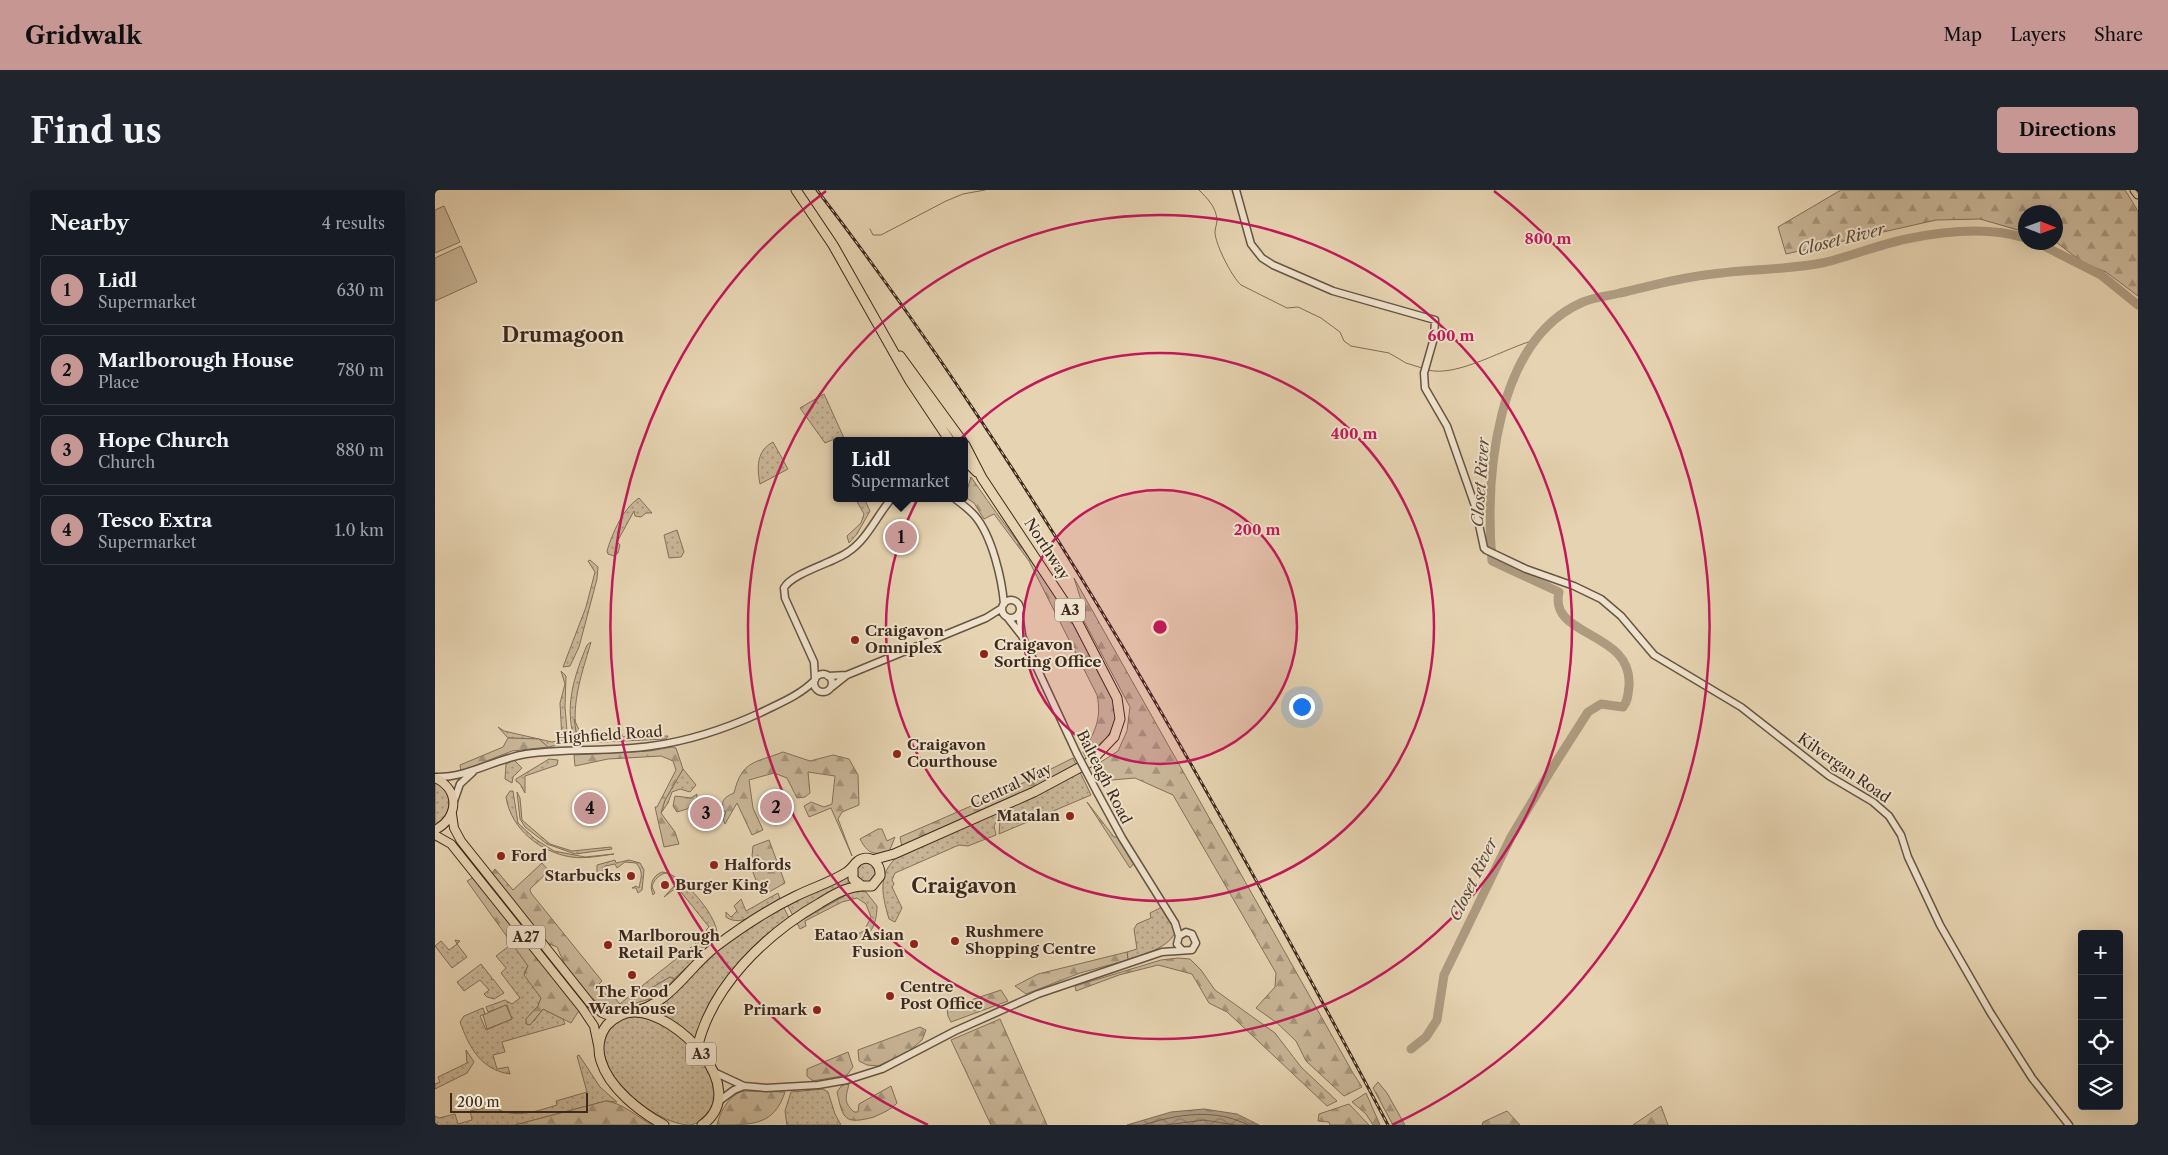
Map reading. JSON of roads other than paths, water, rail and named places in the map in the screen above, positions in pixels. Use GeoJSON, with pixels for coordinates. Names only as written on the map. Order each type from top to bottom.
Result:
{"type":"FeatureCollection","features":[{"type":"Feature","properties":{"kind":"highway","name":"Northway"},"geometry":{"type":"LineString","coordinates":[[796,190],[833,245],[910,381],[945,437]]}},
{"type":"Feature","properties":{"kind":"highway"},"geometry":{"type":"LineString","coordinates":[[2135,190],[2138,194]]}},
{"type":"Feature","properties":{"kind":"highway","name":"Northway"},"geometry":{"type":"LineString","coordinates":[[894,350],[908,364],[957,437]]}},
{"type":"Feature","properties":{"kind":"highway","name":"Northway"},"geometry":{"type":"LineString","coordinates":[[968,454],[1077,621],[1117,698],[1120,719]]}},
{"type":"Feature","properties":{"kind":"highway","name":"Northway"},"geometry":{"type":"LineString","coordinates":[[968,463],[982,478]]}},
{"type":"Feature","properties":{"kind":"highway","name":"Central Way"},"geometry":{"type":"LineString","coordinates":[[872,860],[894,854],[1034,792],[1090,762],[1114,738],[1120,719]]}},
{"type":"Feature","properties":{"kind":"highway","name":"Central Way"},"geometry":{"type":"LineString","coordinates":[[880,873],[894,854]]}},
{"type":"Feature","properties":{"kind":"highway","name":"A3"},"geometry":{"type":"LineString","coordinates":[[614,1018],[651,1007],[661,1001],[705,955],[752,921],[853,868],[861,859],[872,860]]}},
{"type":"Feature","properties":{"kind":"highway"},"geometry":{"type":"LineString","coordinates":[[872,860],[877,864],[880,873]]}},
{"type":"Feature","properties":{"kind":"highway"},"geometry":{"type":"LineString","coordinates":[[853,868],[853,879],[862,886]]}},
{"type":"Feature","properties":{"kind":"highway","name":"A3"},"geometry":{"type":"LineString","coordinates":[[697,1050],[706,1022],[735,975],[756,951],[803,913],[846,889],[876,883],[880,873]]}},
{"type":"Feature","properties":{"kind":"highway","name":"A3"},"geometry":{"type":"LineString","coordinates":[[632,1012],[648,1014],[661,1020],[678,1032],[697,1050],[714,1072],[720,1088],[718,1105],[712,1125]]}},
{"type":"Feature","properties":{"kind":"highway"},"geometry":{"type":"LineString","coordinates":[[614,1018],[602,1035],[599,1052],[602,1065],[619,1090],[638,1108],[664,1125]]}},
{"type":"Feature","properties":{"kind":"highway"},"geometry":{"type":"LineString","coordinates":[[702,1125],[718,1105]]}},
{"type":"Feature","properties":{"kind":"main road"},"geometry":{"type":"LineString","coordinates":[[435,778],[448,786],[454,802]]}},
{"type":"Feature","properties":{"kind":"main road","name":"A27"},"geometry":{"type":"LineString","coordinates":[[454,802],[452,814],[455,832],[466,848],[590,1003],[602,1013],[614,1018]]}},
{"type":"Feature","properties":{"kind":"main road"},"geometry":{"type":"LineString","coordinates":[[435,830],[442,826],[452,814]]}},
{"type":"Feature","properties":{"kind":"main road","name":"A27"},"geometry":{"type":"LineString","coordinates":[[435,834],[445,839],[454,847],[582,1008],[593,1026],[599,1052]]}},
{"type":"Feature","properties":{"kind":"street","name":"Kilvergan Road"},"geometry":{"type":"LineString","coordinates":[[1236,190],[1251,244],[1263,258],[1273,265],[1333,291],[1435,320],[1434,338],[1425,369],[1425,388],[1447,426],[1475,506],[1484,548],[1487,551],[1526,569],[1574,586],[1601,599],[1621,616],[1654,655],[1741,707],[1829,776],[1873,802],[1889,816],[1901,835],[1908,857],[1940,925],[1990,1012],[2027,1071],[2069,1125]]}},
{"type":"Feature","properties":{"kind":"street"},"geometry":{"type":"LineString","coordinates":[[831,687],[832,680],[814,662],[785,598],[784,588],[795,578],[853,549],[889,502]]}},
{"type":"Feature","properties":{"kind":"street"},"geometry":{"type":"LineString","coordinates":[[960,502],[968,508],[981,524],[1001,582],[1004,611],[1012,618],[1019,614],[1019,606],[1001,582]]}},
{"type":"Feature","properties":{"kind":"street"},"geometry":{"type":"LineString","coordinates":[[1004,611],[1009,601],[1015,601]]}},
{"type":"Feature","properties":{"kind":"street","name":"Highfield Road"},"geometry":{"type":"LineString","coordinates":[[435,778],[447,778],[473,772],[523,755],[651,746],[701,736],[753,716],[801,694],[826,692],[847,674],[1004,611]]}},
{"type":"Feature","properties":{"kind":"street","name":"Balteagh Road"},"geometry":{"type":"LineString","coordinates":[[1004,611],[1022,636],[1077,754],[1097,792],[1141,869],[1175,923],[1186,932]]}},
{"type":"Feature","properties":{"kind":"street","name":"Balteagh Road"},"geometry":{"type":"LineString","coordinates":[[1019,614],[1022,636]]}},
{"type":"Feature","properties":{"kind":"street"},"geometry":{"type":"LineString","coordinates":[[814,662],[815,687],[819,692]]}},
{"type":"Feature","properties":{"kind":"street","name":"Highfield Road"},"geometry":{"type":"LineString","coordinates":[[801,694],[819,675],[847,674]]}},
{"type":"Feature","properties":{"kind":"street"},"geometry":{"type":"LineString","coordinates":[[454,802],[460,784],[473,772]]}},
{"type":"Feature","properties":{"kind":"street","name":"Balteagh Road"},"geometry":{"type":"LineString","coordinates":[[1175,923],[1178,938]]}},
{"type":"Feature","properties":{"kind":"street"},"geometry":{"type":"LineString","coordinates":[[714,1072],[744,1086],[781,1088],[818,1085],[882,1069],[955,1031],[1031,997],[1163,952],[1181,949],[1192,950],[1196,943],[1194,936],[1186,932],[1163,952]]}},
{"type":"Feature","properties":{"kind":"street"},"geometry":{"type":"LineString","coordinates":[[1178,938],[1181,949]]}},
{"type":"Feature","properties":{"kind":"street"},"geometry":{"type":"LineString","coordinates":[[718,1105],[734,1090],[744,1086]]}},
{"type":"Feature","properties":{"kind":"water"},"geometry":{"type":"Polygon","coordinates":[[[1204,1109],[1237,1114],[1259,1125],[1127,1125],[1171,1112],[1204,1109]]]}},
{"type":"Feature","properties":{"kind":"waterway"},"geometry":{"type":"LineString","coordinates":[[870,229],[873,235],[881,235],[946,201],[963,194],[985,190]]}},
{"type":"Feature","properties":{"kind":"waterway"},"geometry":{"type":"LineString","coordinates":[[1199,190],[1215,211],[1217,220],[1215,232],[1218,244],[1229,268],[1241,285],[1287,308],[1298,307],[1321,318],[1340,332],[1344,341],[1351,346],[1389,353],[1406,363],[1422,368]]}},
{"type":"Feature","properties":{"kind":"waterway","name":"Closet River"},"geometry":{"type":"LineString","coordinates":[[1411,1049],[1426,1037],[1437,1020],[1444,975],[1511,837],[1551,770],[1588,712],[1601,704],[1623,707],[1628,695],[1627,668],[1618,654],[1566,618],[1559,607],[1559,592],[1492,561],[1490,527],[1491,490],[1495,452],[1502,414],[1514,378],[1531,347],[1554,321],[1583,302],[1666,282],[1701,275],[1822,263],[1895,242],[1935,234],[1981,231],[2018,236]]}},
{"type":"Feature","properties":{"kind":"waterway","name":"Closet River"},"geometry":{"type":"LineString","coordinates":[[2052,250],[2101,275],[2138,305]]}},
{"type":"Feature","properties":{"kind":"waterway"},"geometry":{"type":"LineString","coordinates":[[1428,370],[1453,370],[1482,361],[1535,340]]}},
{"type":"Feature","properties":{"kind":"railway"},"geometry":{"type":"LineString","coordinates":[[817,190],[899,300],[976,413],[1051,529],[1191,764],[1324,1004],[1388,1125]]}},
{"type":"Feature","properties":{"kind":"place","name":"Lidl"},"geometry":{"type":"Point","coordinates":[901,537]}},
{"type":"Feature","properties":{"kind":"place","name":"Craigavon Omniplex"},"geometry":{"type":"Point","coordinates":[855,640]}},
{"type":"Feature","properties":{"kind":"place","name":"Craigavon Sorting Office"},"geometry":{"type":"Point","coordinates":[984,654]}},
{"type":"Feature","properties":{"kind":"place","name":"Craigavon Courthouse"},"geometry":{"type":"Point","coordinates":[897,754]}},
{"type":"Feature","properties":{"kind":"place","name":"Marlborough House"},"geometry":{"type":"Point","coordinates":[776,807]}},
{"type":"Feature","properties":{"kind":"place","name":"Tesco Extra"},"geometry":{"type":"Point","coordinates":[590,808]}},
{"type":"Feature","properties":{"kind":"place","name":"Hope Church"},"geometry":{"type":"Point","coordinates":[706,813]}},
{"type":"Feature","properties":{"kind":"place","name":"Matalan"},"geometry":{"type":"Point","coordinates":[1070,816]}},
{"type":"Feature","properties":{"kind":"place","name":"Ford"},"geometry":{"type":"Point","coordinates":[501,856]}},
{"type":"Feature","properties":{"kind":"place","name":"Halfords"},"geometry":{"type":"Point","coordinates":[714,865]}},
{"type":"Feature","properties":{"kind":"place","name":"Starbucks"},"geometry":{"type":"Point","coordinates":[631,876]}},
{"type":"Feature","properties":{"kind":"place","name":"Burger King"},"geometry":{"type":"Point","coordinates":[665,885]}},
{"type":"Feature","properties":{"kind":"place","name":"Rushmere Shopping Centre"},"geometry":{"type":"Point","coordinates":[955,941]}},
{"type":"Feature","properties":{"kind":"place","name":"Eatao Asian Fusion"},"geometry":{"type":"Point","coordinates":[914,944]}},
{"type":"Feature","properties":{"kind":"place","name":"Marlborough Retail Park"},"geometry":{"type":"Point","coordinates":[608,945]}},
{"type":"Feature","properties":{"kind":"place","name":"The Food Warehouse"},"geometry":{"type":"Point","coordinates":[632,975]}},
{"type":"Feature","properties":{"kind":"place","name":"Centre Post Office"},"geometry":{"type":"Point","coordinates":[890,996]}},
{"type":"Feature","properties":{"kind":"place","name":"Primark"},"geometry":{"type":"Point","coordinates":[817,1010]}},
{"type":"Feature","properties":{"kind":"district","name":"Drumagoon"},"geometry":{"type":"Point","coordinates":[563,335]}},
{"type":"Feature","properties":{"kind":"district","name":"Craigavon"},"geometry":{"type":"Point","coordinates":[964,886]}}]}
